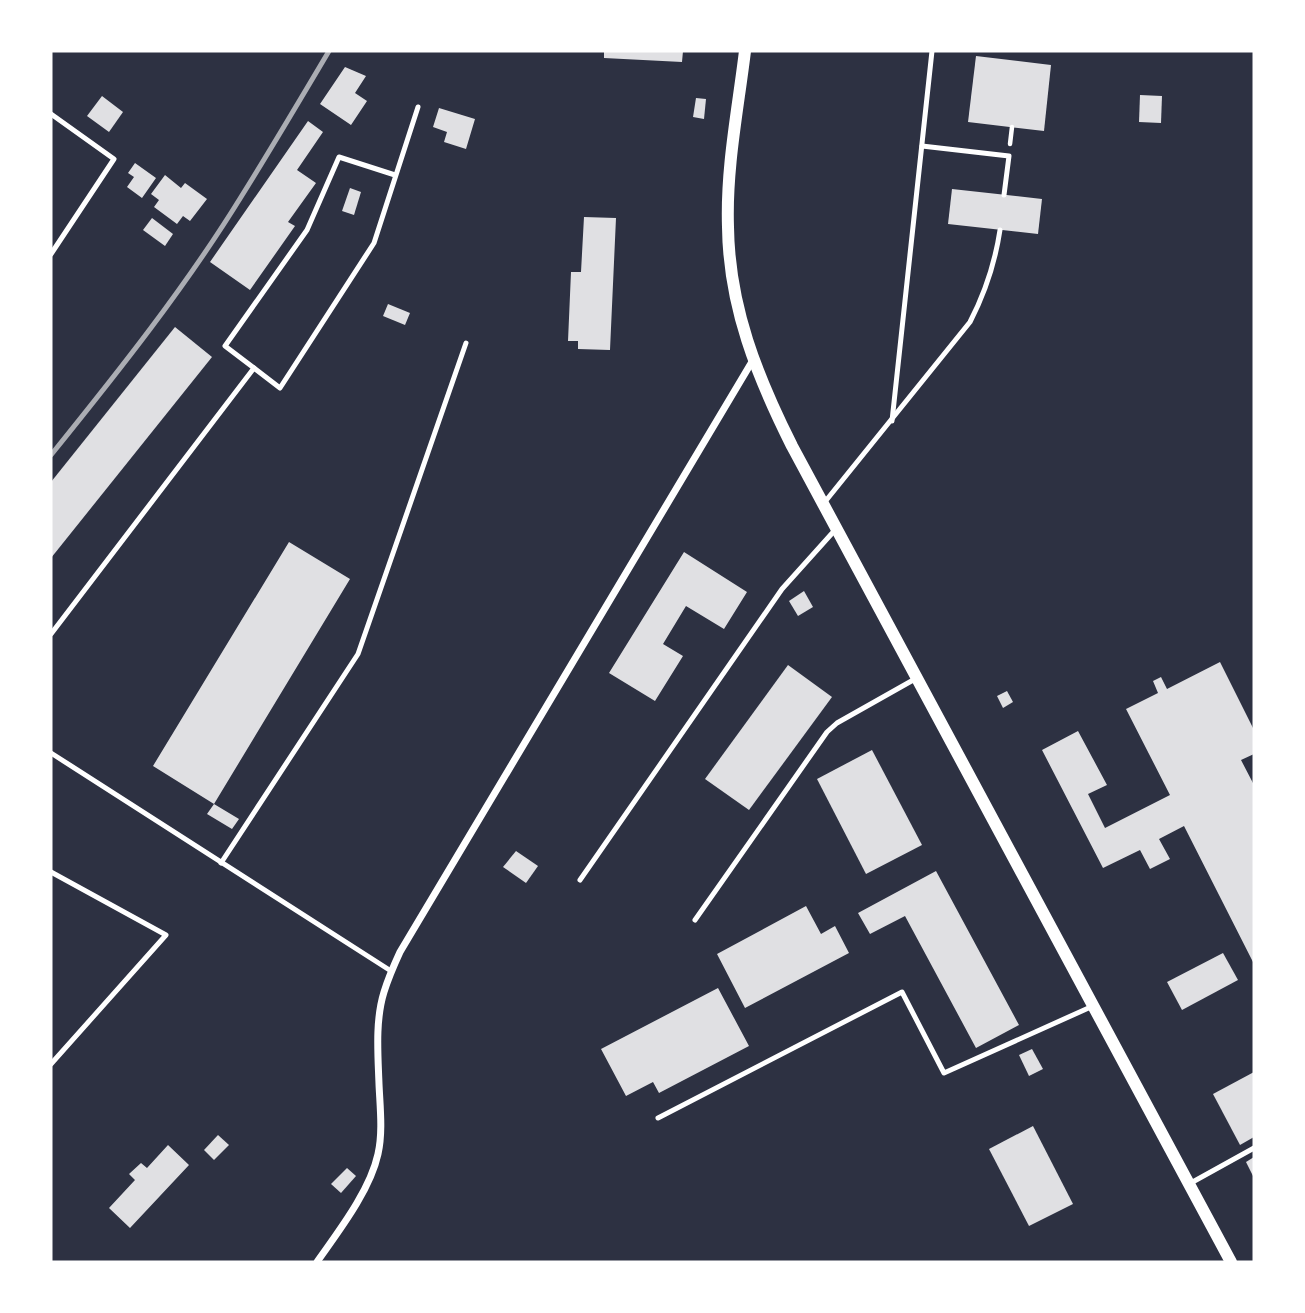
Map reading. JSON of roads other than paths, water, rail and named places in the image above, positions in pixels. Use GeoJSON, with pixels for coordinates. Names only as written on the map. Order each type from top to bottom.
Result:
{"type":"FeatureCollection","features":[{"type":"Feature","properties":{"kind":"street"},"geometry":{"type":"LineString","coordinates":[[745,51],[731,166],[727,228],[736,298],[753,360],[769,401],[1231,1262]]}},
{"type":"Feature","properties":{"kind":"street"},"geometry":{"type":"LineString","coordinates":[[317,1262],[349,1216],[370,1178],[378,1155],[380,1017],[383,995],[391,971],[417,921],[753,360]]}},
{"type":"Feature","properties":{"kind":"lane"},"geometry":{"type":"LineString","coordinates":[[892,421],[932,51]]}},
{"type":"Feature","properties":{"kind":"lane"},"geometry":{"type":"LineString","coordinates":[[395,176],[339,157],[307,230],[225,345],[280,388],[374,243],[418,107]]}},
{"type":"Feature","properties":{"kind":"lane"},"geometry":{"type":"LineString","coordinates":[[51,114],[114,159],[51,254]]}},
{"type":"Feature","properties":{"kind":"lane"},"geometry":{"type":"LineString","coordinates":[[922,146],[1009,156],[1004,195]]}},
{"type":"Feature","properties":{"kind":"lane"},"geometry":{"type":"LineString","coordinates":[[824,503],[970,323],[992,271],[1000,230]]}},
{"type":"Feature","properties":{"kind":"lane"},"geometry":{"type":"LineString","coordinates":[[221,863],[358,654],[466,343]]}},
{"type":"Feature","properties":{"kind":"lane"},"geometry":{"type":"LineString","coordinates":[[51,635],[254,368]]}},
{"type":"Feature","properties":{"kind":"lane"},"geometry":{"type":"LineString","coordinates":[[580,880],[782,589],[837,528]]}},
{"type":"Feature","properties":{"kind":"lane"},"geometry":{"type":"LineString","coordinates":[[695,920],[827,732],[837,723],[917,677]]}},
{"type":"Feature","properties":{"kind":"lane"},"geometry":{"type":"LineString","coordinates":[[51,752],[391,971]]}},
{"type":"Feature","properties":{"kind":"lane"},"geometry":{"type":"LineString","coordinates":[[51,872],[166,935],[51,1064]]}},
{"type":"Feature","properties":{"kind":"lane"},"geometry":{"type":"LineString","coordinates":[[658,1118],[902,992],[944,1073],[1093,1006]]}},
{"type":"Feature","properties":{"kind":"lane"},"geometry":{"type":"LineString","coordinates":[[1189,1184],[1254,1148]]}},
{"type":"Feature","properties":{"kind":"railway"},"geometry":{"type":"LineString","coordinates":[[51,455],[126,361],[220,231],[329,51]]}}]}
